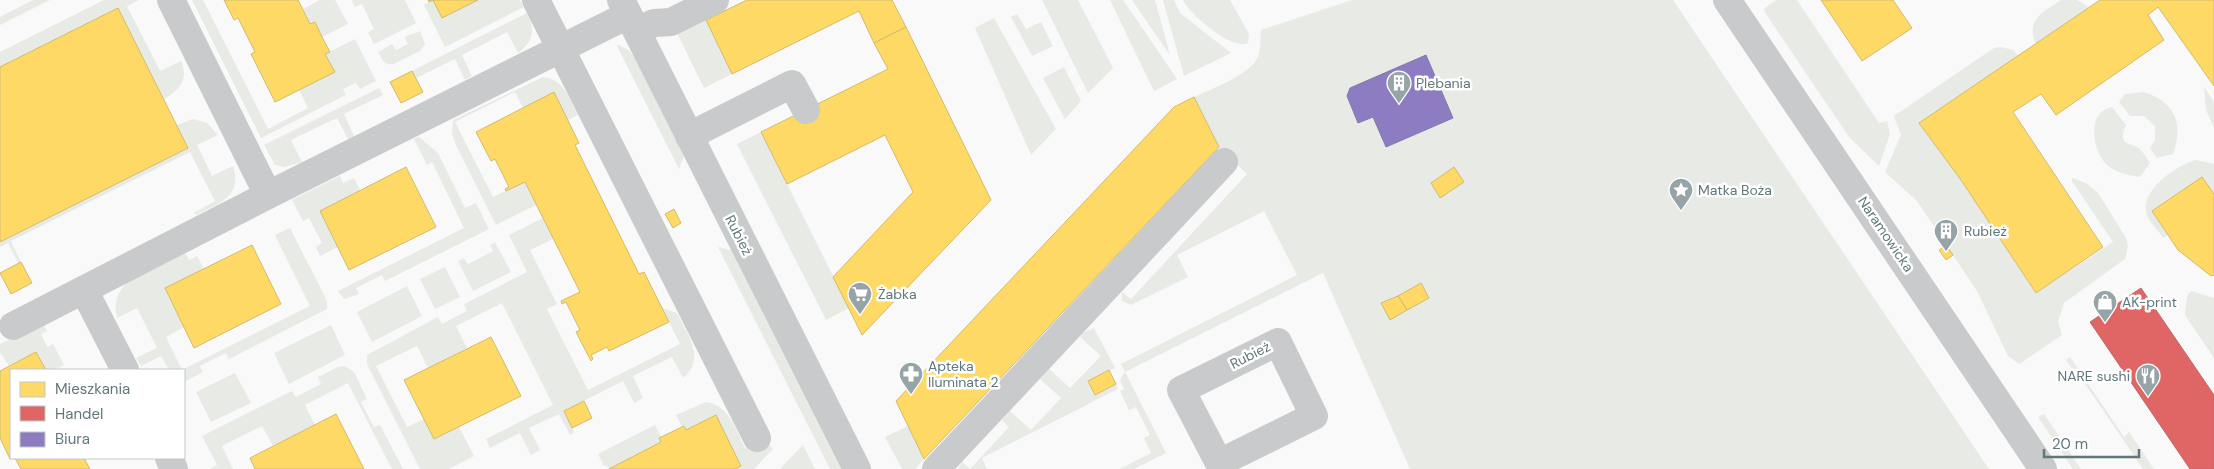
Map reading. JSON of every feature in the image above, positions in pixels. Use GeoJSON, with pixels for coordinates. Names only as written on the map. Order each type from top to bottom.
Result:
{"type":"FeatureCollection","features":[{"type":"Feature","properties":{"kind":"street"},"geometry":{"type":"LineString","coordinates":[[171,0],[268,195]]}},
{"type":"Feature","properties":{"kind":"street"},"geometry":{"type":"LineString","coordinates":[[536,0],[757,438]]}},
{"type":"Feature","properties":{"kind":"street"},"geometry":{"type":"LineString","coordinates":[[13,326],[268,195],[629,15],[654,22],[671,22],[715,0]]}},
{"type":"Feature","properties":{"kind":"street","name":"Naramowicka"},"geometry":{"type":"LineString","coordinates":[[1727,0],[2044,469]]}},
{"type":"Feature","properties":{"kind":"street","name":"Rubież"},"geometry":{"type":"LineString","coordinates":[[629,15],[856,469]]}},
{"type":"Feature","properties":{"kind":"street"},"geometry":{"type":"LineString","coordinates":[[689,136],[792,84],[806,110]]}},
{"type":"Feature","properties":{"kind":"street"},"geometry":{"type":"LineString","coordinates":[[936,469],[1224,162]]}},
{"type":"Feature","properties":{"kind":"street"},"geometry":{"type":"LineString","coordinates":[[84,290],[124,369]]}},
{"type":"Feature","properties":{"kind":"street","name":"Rubież"},"geometry":{"type":"LineString","coordinates":[[1278,342],[1314,416],[1220,466],[1181,390],[1278,342]]}},
{"type":"Feature","properties":{"kind":"shaded area"},"geometry":{"type":"Polygon","coordinates":[[[33,0],[50,0],[0,25],[0,17],[33,0]]]}},
{"type":"Feature","properties":{"kind":"shaded area"},"geometry":{"type":"Polygon","coordinates":[[[104,0],[139,0],[127,6],[160,71],[181,61],[184,73],[182,83],[170,96],[164,99],[118,8],[0,67],[0,52],[104,0]]]}},
{"type":"Feature","properties":{"kind":"shaded area"},"geometry":{"type":"Polygon","coordinates":[[[192,0],[203,0],[268,129],[308,108],[299,90],[334,72],[325,54],[355,39],[376,81],[360,89],[356,83],[343,89],[346,95],[261,138],[192,0]]]}},
{"type":"Feature","properties":{"kind":"shaded area"},"geometry":{"type":"Polygon","coordinates":[[[320,0],[335,0],[348,24],[322,37],[315,22],[310,24],[303,9],[320,0]]]}},
{"type":"Feature","properties":{"kind":"shaded area"},"geometry":{"type":"Polygon","coordinates":[[[352,0],[405,0],[416,23],[374,44],[368,32],[374,29],[362,4],[355,7],[352,0]]]}},
{"type":"Feature","properties":{"kind":"shaded area"},"geometry":{"type":"Polygon","coordinates":[[[433,0],[442,18],[478,0],[520,0],[524,7],[445,47],[424,5],[433,0]]]}},
{"type":"Feature","properties":{"kind":"shaded area"},"geometry":{"type":"Polygon","coordinates":[[[1042,0],[1078,0],[1113,68],[1088,93],[1042,0]]]}},
{"type":"Feature","properties":{"kind":"shaded area"},"geometry":{"type":"Polygon","coordinates":[[[1110,0],[1123,0],[1177,79],[1154,91],[1110,0]]]}},
{"type":"Feature","properties":{"kind":"shaded area"},"geometry":{"type":"Polygon","coordinates":[[[1132,0],[1155,0],[1170,55],[1132,0]]]}},
{"type":"Feature","properties":{"kind":"shaded area"},"geometry":{"type":"Polygon","coordinates":[[[1163,0],[1174,0],[1180,13],[1231,53],[1184,76],[1163,0]]]}},
{"type":"Feature","properties":{"kind":"shaded area"},"geometry":{"type":"Polygon","coordinates":[[[1183,0],[1230,0],[1249,34],[1248,43],[1232,42],[1212,30],[1194,14],[1183,0]]]}},
{"type":"Feature","properties":{"kind":"shaded area"},"geometry":{"type":"Polygon","coordinates":[[[1352,0],[1673,0],[1989,469],[1410,469],[1323,273],[1125,372],[1121,364],[1297,275],[1264,211],[1177,255],[1188,277],[1131,305],[1122,301],[1122,292],[1131,299],[1247,174],[1219,147],[1194,97],[1229,81],[1254,64],[1259,54],[1261,30],[1352,0]]]}},
{"type":"Feature","properties":{"kind":"shaded area"},"geometry":{"type":"Polygon","coordinates":[[[1776,0],[1797,0],[1879,123],[1887,121],[1890,134],[1879,166],[1849,137],[1764,11],[1765,8],[1776,0]]]}},
{"type":"Feature","properties":{"kind":"shaded area"},"geometry":{"type":"Polygon","coordinates":[[[2061,0],[2077,0],[2089,7],[2036,44],[2033,36],[2034,23],[2042,13],[2061,0]]]}},
{"type":"Feature","properties":{"kind":"shaded area"},"geometry":{"type":"Polygon","coordinates":[[[527,13],[532,25],[532,35],[523,49],[518,53],[507,32],[462,55],[472,76],[465,80],[455,59],[416,78],[412,71],[527,13]]]}},
{"type":"Feature","properties":{"kind":"shaded area"},"geometry":{"type":"Polygon","coordinates":[[[1017,14],[1026,29],[1041,22],[1053,46],[1032,56],[1011,17],[1017,14]]]}},
{"type":"Feature","properties":{"kind":"shaded area"},"geometry":{"type":"Polygon","coordinates":[[[704,17],[732,74],[704,88],[677,33],[704,17]]]}},
{"type":"Feature","properties":{"kind":"shaded area"},"geometry":{"type":"Polygon","coordinates":[[[994,18],[1056,129],[1031,155],[975,28],[994,18]]]}},
{"type":"Feature","properties":{"kind":"shaded area"},"geometry":{"type":"Polygon","coordinates":[[[420,31],[425,44],[420,51],[394,64],[388,64],[384,61],[378,52],[392,44],[396,50],[408,44],[405,37],[420,31]]]}},
{"type":"Feature","properties":{"kind":"shaded area"},"geometry":{"type":"Polygon","coordinates":[[[616,44],[629,50],[634,57],[684,156],[679,169],[616,44]]]}},
{"type":"Feature","properties":{"kind":"shaded area"},"geometry":{"type":"Polygon","coordinates":[[[2001,47],[2013,50],[2018,56],[1919,123],[1961,180],[2036,293],[2113,242],[2072,181],[2072,178],[2086,183],[2098,193],[2126,238],[2128,246],[2125,259],[2064,303],[2058,321],[2062,335],[2019,364],[2008,356],[1977,291],[1917,201],[1885,172],[1901,135],[1894,116],[1994,48],[2001,47]]]}},
{"type":"Feature","properties":{"kind":"shaded area"},"geometry":{"type":"Polygon","coordinates":[[[1064,67],[1081,101],[1065,119],[1043,78],[1064,67]]]}},
{"type":"Feature","properties":{"kind":"shaded area"},"geometry":{"type":"Polygon","coordinates":[[[543,77],[556,81],[561,85],[569,96],[578,115],[568,120],[523,108],[515,92],[455,122],[493,197],[525,182],[536,205],[496,225],[456,145],[452,133],[453,120],[543,77]]]}},
{"type":"Feature","properties":{"kind":"shaded area"},"geometry":{"type":"Polygon","coordinates":[[[2204,87],[2214,102],[2214,128],[2206,110],[2204,87]]]}},
{"type":"Feature","properties":{"kind":"shaded area"},"geometry":{"type":"Polygon","coordinates":[[[379,88],[383,95],[344,114],[354,136],[348,139],[337,118],[291,140],[302,162],[284,167],[275,165],[264,145],[379,88]]]}},
{"type":"Feature","properties":{"kind":"shaded area"},"geometry":{"type":"Polygon","coordinates":[[[2144,92],[2155,96],[2163,102],[2170,108],[2174,116],[2177,124],[2177,133],[2173,154],[2157,158],[2150,148],[2155,140],[2155,126],[2144,116],[2130,116],[2119,102],[2125,94],[2144,92]]]}},
{"type":"Feature","properties":{"kind":"shaded area"},"geometry":{"type":"Polygon","coordinates":[[[2112,107],[2126,125],[2123,137],[2126,143],[2140,149],[2150,163],[2140,177],[2114,170],[2107,165],[2098,150],[2095,141],[2095,124],[2098,116],[2104,110],[2112,107]]]}},
{"type":"Feature","properties":{"kind":"shaded area"},"geometry":{"type":"Polygon","coordinates":[[[193,119],[207,123],[218,135],[197,145],[212,176],[233,166],[235,185],[227,198],[220,203],[196,215],[194,213],[215,201],[190,152],[11,241],[21,262],[18,263],[8,243],[0,247],[0,242],[188,148],[177,125],[193,119]]]}},
{"type":"Feature","properties":{"kind":"shaded area"},"geometry":{"type":"Polygon","coordinates":[[[761,132],[849,308],[826,320],[737,144],[761,132]]]}},
{"type":"Feature","properties":{"kind":"shaded area"},"geometry":{"type":"Polygon","coordinates":[[[419,137],[438,153],[465,208],[476,203],[489,229],[385,281],[382,275],[356,288],[359,294],[344,299],[338,291],[464,228],[432,162],[427,165],[414,139],[419,137]]]}},
{"type":"Feature","properties":{"kind":"shaded area"},"geometry":{"type":"Polygon","coordinates":[[[2196,160],[2214,164],[2214,194],[2153,211],[2168,235],[2163,238],[2147,215],[2146,206],[2149,197],[2161,180],[2179,167],[2196,160]]]}},
{"type":"Feature","properties":{"kind":"shaded area"},"geometry":{"type":"Polygon","coordinates":[[[340,176],[343,183],[354,178],[360,190],[320,211],[338,247],[320,256],[316,247],[322,243],[309,218],[303,221],[292,200],[340,176]]]}},
{"type":"Feature","properties":{"kind":"shaded area"},"geometry":{"type":"Polygon","coordinates":[[[543,218],[553,239],[530,250],[557,304],[547,309],[588,390],[680,344],[662,308],[677,313],[690,338],[694,355],[690,371],[683,378],[672,357],[633,376],[643,398],[634,403],[623,381],[564,411],[574,432],[570,435],[559,414],[529,428],[540,450],[531,455],[520,433],[490,448],[486,439],[553,405],[502,303],[456,326],[467,348],[428,368],[417,346],[376,366],[407,427],[424,419],[434,439],[459,427],[474,456],[449,469],[420,469],[367,364],[367,355],[438,317],[442,324],[467,311],[464,304],[527,272],[509,235],[543,218]]]}},
{"type":"Feature","properties":{"kind":"shaded area"},"geometry":{"type":"Polygon","coordinates":[[[290,228],[327,301],[327,309],[229,359],[226,353],[200,366],[203,372],[185,381],[184,369],[310,306],[275,235],[290,228]]]}},
{"type":"Feature","properties":{"kind":"shaded area"},"geometry":{"type":"Polygon","coordinates":[[[495,242],[511,272],[473,291],[458,261],[464,258],[468,264],[493,251],[490,245],[495,242]]]}},
{"type":"Feature","properties":{"kind":"shaded area"},"geometry":{"type":"Polygon","coordinates":[[[718,247],[731,250],[841,469],[830,469],[718,247]]]}},
{"type":"Feature","properties":{"kind":"shaded area"},"geometry":{"type":"Polygon","coordinates":[[[185,253],[189,260],[197,256],[204,269],[165,288],[184,327],[166,337],[182,369],[168,369],[161,356],[141,366],[136,358],[157,348],[137,308],[117,318],[115,307],[117,298],[121,289],[129,281],[185,253]]]}},
{"type":"Feature","properties":{"kind":"shaded area"},"geometry":{"type":"Polygon","coordinates":[[[445,267],[460,297],[435,309],[420,279],[445,267]]]}},
{"type":"Feature","properties":{"kind":"shaded area"},"geometry":{"type":"Polygon","coordinates":[[[407,286],[422,316],[372,342],[357,312],[407,286]]]}},
{"type":"Feature","properties":{"kind":"shaded area"},"geometry":{"type":"Polygon","coordinates":[[[2191,291],[2214,298],[2214,358],[2185,315],[2187,296],[2191,291]]]}},
{"type":"Feature","properties":{"kind":"shaded area"},"geometry":{"type":"Polygon","coordinates":[[[43,324],[47,331],[41,334],[47,347],[53,344],[64,365],[56,369],[45,369],[36,352],[9,366],[0,352],[0,344],[43,324]]]}},
{"type":"Feature","properties":{"kind":"shaded area"},"geometry":{"type":"Polygon","coordinates":[[[331,325],[345,355],[289,384],[274,353],[331,325]]]}},
{"type":"Feature","properties":{"kind":"shaded area"},"geometry":{"type":"Polygon","coordinates":[[[1094,328],[1115,368],[1089,381],[1096,395],[1116,384],[1118,389],[982,458],[987,469],[970,469],[1009,427],[1002,420],[1010,411],[1031,430],[1061,398],[1040,379],[1049,369],[1070,388],[1101,356],[1080,337],[1084,332],[1094,328]]]}},
{"type":"Feature","properties":{"kind":"shaded area"},"geometry":{"type":"Polygon","coordinates":[[[2070,357],[2124,437],[2129,432],[2154,469],[2143,469],[2075,369],[2073,370],[2066,360],[2070,357]]]}},
{"type":"Feature","properties":{"kind":"shaded area"},"geometry":{"type":"Polygon","coordinates":[[[345,366],[354,372],[367,399],[361,402],[374,427],[380,425],[403,469],[392,469],[348,383],[305,405],[315,425],[273,446],[262,426],[222,446],[233,469],[210,469],[217,465],[202,436],[292,391],[296,397],[321,384],[318,377],[338,367],[345,366]]]}},
{"type":"Feature","properties":{"kind":"shaded area"},"geometry":{"type":"Polygon","coordinates":[[[1125,372],[1166,453],[1134,469],[1120,469],[1151,453],[1144,438],[1150,435],[1136,407],[1129,410],[1120,391],[1124,389],[1120,380],[1125,372]]]}},
{"type":"Feature","properties":{"kind":"shaded area"},"geometry":{"type":"Polygon","coordinates":[[[235,373],[251,403],[211,422],[196,392],[235,373]]]}},
{"type":"Feature","properties":{"kind":"shaded area"},"geometry":{"type":"Polygon","coordinates":[[[706,402],[714,404],[726,413],[735,426],[745,448],[763,439],[773,449],[754,469],[735,469],[741,465],[716,415],[686,430],[684,426],[682,427],[676,415],[706,402]]]}},
{"type":"Feature","properties":{"kind":"shaded area"},"geometry":{"type":"Polygon","coordinates":[[[2044,414],[2081,469],[2073,469],[2038,417],[2044,414]]]}},
{"type":"Feature","properties":{"kind":"shaded area"},"geometry":{"type":"Polygon","coordinates":[[[655,425],[661,437],[659,438],[661,442],[609,469],[606,465],[604,466],[598,454],[655,425]]]}},
{"type":"Feature","properties":{"kind":"shaded area"},"geometry":{"type":"Polygon","coordinates":[[[908,426],[924,459],[915,469],[902,469],[885,437],[908,426]]]}},
{"type":"Feature","properties":{"kind":"shaded area"},"geometry":{"type":"Polygon","coordinates":[[[803,445],[815,469],[780,469],[803,445]]]}},
{"type":"Feature","properties":{"kind":"shaded area"},"geometry":{"type":"Polygon","coordinates":[[[962,462],[970,469],[958,469],[962,462]]]}},
{"type":"Feature","properties":{"kind":"building: Mieszkania"},"geometry":{"type":"Polygon","coordinates":[[[224,0],[298,0],[310,24],[315,22],[330,52],[325,54],[335,72],[275,102],[251,54],[255,52],[238,18],[234,20],[224,0]]]}},
{"type":"Feature","properties":{"kind":"building: Mieszkania"},"geometry":{"type":"Polygon","coordinates":[[[433,0],[478,0],[442,18],[433,0]]]}},
{"type":"Feature","properties":{"kind":"building: Mieszkania"},"geometry":{"type":"Polygon","coordinates":[[[747,0],[892,0],[906,27],[874,43],[859,11],[732,74],[706,20],[747,0]]]}},
{"type":"Feature","properties":{"kind":"building: Mieszkania"},"geometry":{"type":"Polygon","coordinates":[[[1821,0],[1893,0],[1912,28],[1862,61],[1821,0]]]}},
{"type":"Feature","properties":{"kind":"building: Mieszkania"},"geometry":{"type":"Polygon","coordinates":[[[2100,0],[2214,0],[2214,86],[2158,7],[2148,15],[2164,40],[2056,115],[2041,94],[2013,112],[2103,247],[2036,293],[1961,180],[1919,123],[2100,0]]]}},
{"type":"Feature","properties":{"kind":"building: Mieszkania"},"geometry":{"type":"Polygon","coordinates":[[[118,8],[188,148],[0,242],[0,67],[118,8]]]}},
{"type":"Feature","properties":{"kind":"building: Mieszkania"},"geometry":{"type":"Polygon","coordinates":[[[906,27],[991,200],[862,335],[833,277],[913,192],[885,135],[787,184],[761,132],[888,69],[874,43],[906,27]]]}},
{"type":"Feature","properties":{"kind":"building: Mieszkania"},"geometry":{"type":"Polygon","coordinates":[[[412,71],[423,92],[401,103],[390,82],[412,71]]]}},
{"type":"Feature","properties":{"kind":"building: Mieszkania"},"geometry":{"type":"Polygon","coordinates":[[[554,92],[579,143],[575,145],[639,274],[644,272],[669,322],[609,351],[607,347],[591,355],[593,359],[591,361],[576,332],[580,330],[566,302],[562,304],[561,301],[580,292],[525,182],[506,191],[505,189],[509,187],[495,159],[491,161],[476,132],[554,92]]]}},
{"type":"Feature","properties":{"kind":"building: Mieszkania"},"geometry":{"type":"Polygon","coordinates":[[[1194,97],[1219,147],[924,459],[896,401],[1174,107],[1194,97]]]}},
{"type":"Feature","properties":{"kind":"building: Mieszkania"},"geometry":{"type":"Polygon","coordinates":[[[406,167],[436,227],[349,270],[320,211],[406,167]]]}},
{"type":"Feature","properties":{"kind":"building: Mieszkania"},"geometry":{"type":"Polygon","coordinates":[[[1454,167],[1464,182],[1440,198],[1431,183],[1454,167]]]}},
{"type":"Feature","properties":{"kind":"building: Mieszkania"},"geometry":{"type":"Polygon","coordinates":[[[2202,177],[2214,194],[2214,275],[2211,276],[2178,250],[2152,211],[2202,177]]]}},
{"type":"Feature","properties":{"kind":"building: Mieszkania"},"geometry":{"type":"Polygon","coordinates":[[[674,209],[681,223],[673,228],[665,214],[674,209]]]}},
{"type":"Feature","properties":{"kind":"building: Mieszkania"},"geometry":{"type":"Polygon","coordinates":[[[252,245],[281,304],[194,348],[165,288],[252,245]]]}},
{"type":"Feature","properties":{"kind":"building: Mieszkania","name":"Rubież"},"geometry":{"type":"Polygon","coordinates":[[[1946,245],[1953,255],[1946,260],[1939,250],[1946,245]]]}},
{"type":"Feature","properties":{"kind":"building: Mieszkania"},"geometry":{"type":"Polygon","coordinates":[[[21,262],[32,283],[11,294],[0,273],[21,262]]]}},
{"type":"Feature","properties":{"kind":"building: Mieszkania"},"geometry":{"type":"Polygon","coordinates":[[[1421,283],[1429,298],[1407,310],[1398,296],[1421,283]]]}},
{"type":"Feature","properties":{"kind":"building: Mieszkania"},"geometry":{"type":"Polygon","coordinates":[[[1398,296],[1407,310],[1390,320],[1381,303],[1398,296]]]}},
{"type":"Feature","properties":{"kind":"building: Mieszkania"},"geometry":{"type":"Polygon","coordinates":[[[491,337],[521,396],[434,439],[404,380],[491,337]]]}},
{"type":"Feature","properties":{"kind":"building: Mieszkania"},"geometry":{"type":"Polygon","coordinates":[[[36,352],[45,369],[10,369],[10,459],[0,438],[0,371],[36,352]]]}},
{"type":"Feature","properties":{"kind":"building: Mieszkania"},"geometry":{"type":"Polygon","coordinates":[[[1109,370],[1116,384],[1095,395],[1088,381],[1109,370]]]}},
{"type":"Feature","properties":{"kind":"building: Mieszkania"},"geometry":{"type":"Polygon","coordinates":[[[584,401],[592,418],[572,428],[564,411],[584,401]]]}},
{"type":"Feature","properties":{"kind":"building: Mieszkania"},"geometry":{"type":"Polygon","coordinates":[[[336,414],[364,469],[255,469],[250,458],[336,414]]]}},
{"type":"Feature","properties":{"kind":"building: Mieszkania"},"geometry":{"type":"Polygon","coordinates":[[[716,415],[741,466],[735,469],[609,469],[661,442],[659,438],[684,426],[686,430],[716,415]]]}},
{"type":"Feature","properties":{"kind":"building: Mieszkania"},"geometry":{"type":"Polygon","coordinates":[[[16,459],[85,459],[90,469],[21,469],[16,459]]]}},
{"type":"Feature","properties":{"kind":"building: Handel"},"geometry":{"type":"Polygon","coordinates":[[[2141,288],[2214,395],[2214,469],[2190,469],[2090,322],[2141,288]]]}},
{"type":"Feature","properties":{"kind":"building: Biura","name":"Plebania"},"geometry":{"type":"Polygon","coordinates":[[[1426,55],[1453,118],[1386,147],[1373,117],[1358,123],[1347,96],[1350,88],[1426,55]]]}},
{"type":"Feature","properties":{"kind":"place","name":"Plebania"},"geometry":{"type":"Point","coordinates":[1399,104]}},
{"type":"Feature","properties":{"kind":"place","name":"Matka Boża"},"geometry":{"type":"Point","coordinates":[1681,211]}},
{"type":"Feature","properties":{"kind":"place","name":"Rubież"},"geometry":{"type":"Point","coordinates":[1946,252]}},
{"type":"Feature","properties":{"kind":"place","name":"Żabka"},"geometry":{"type":"Point","coordinates":[860,315]}},
{"type":"Feature","properties":{"kind":"place","name":"AK-print"},"geometry":{"type":"Point","coordinates":[2105,323]}},
{"type":"Feature","properties":{"kind":"place","name":"Apteka Iluminata 2"},"geometry":{"type":"Point","coordinates":[911,395]}},
{"type":"Feature","properties":{"kind":"place","name":"NARE sushi"},"geometry":{"type":"Point","coordinates":[2148,397]}}]}
